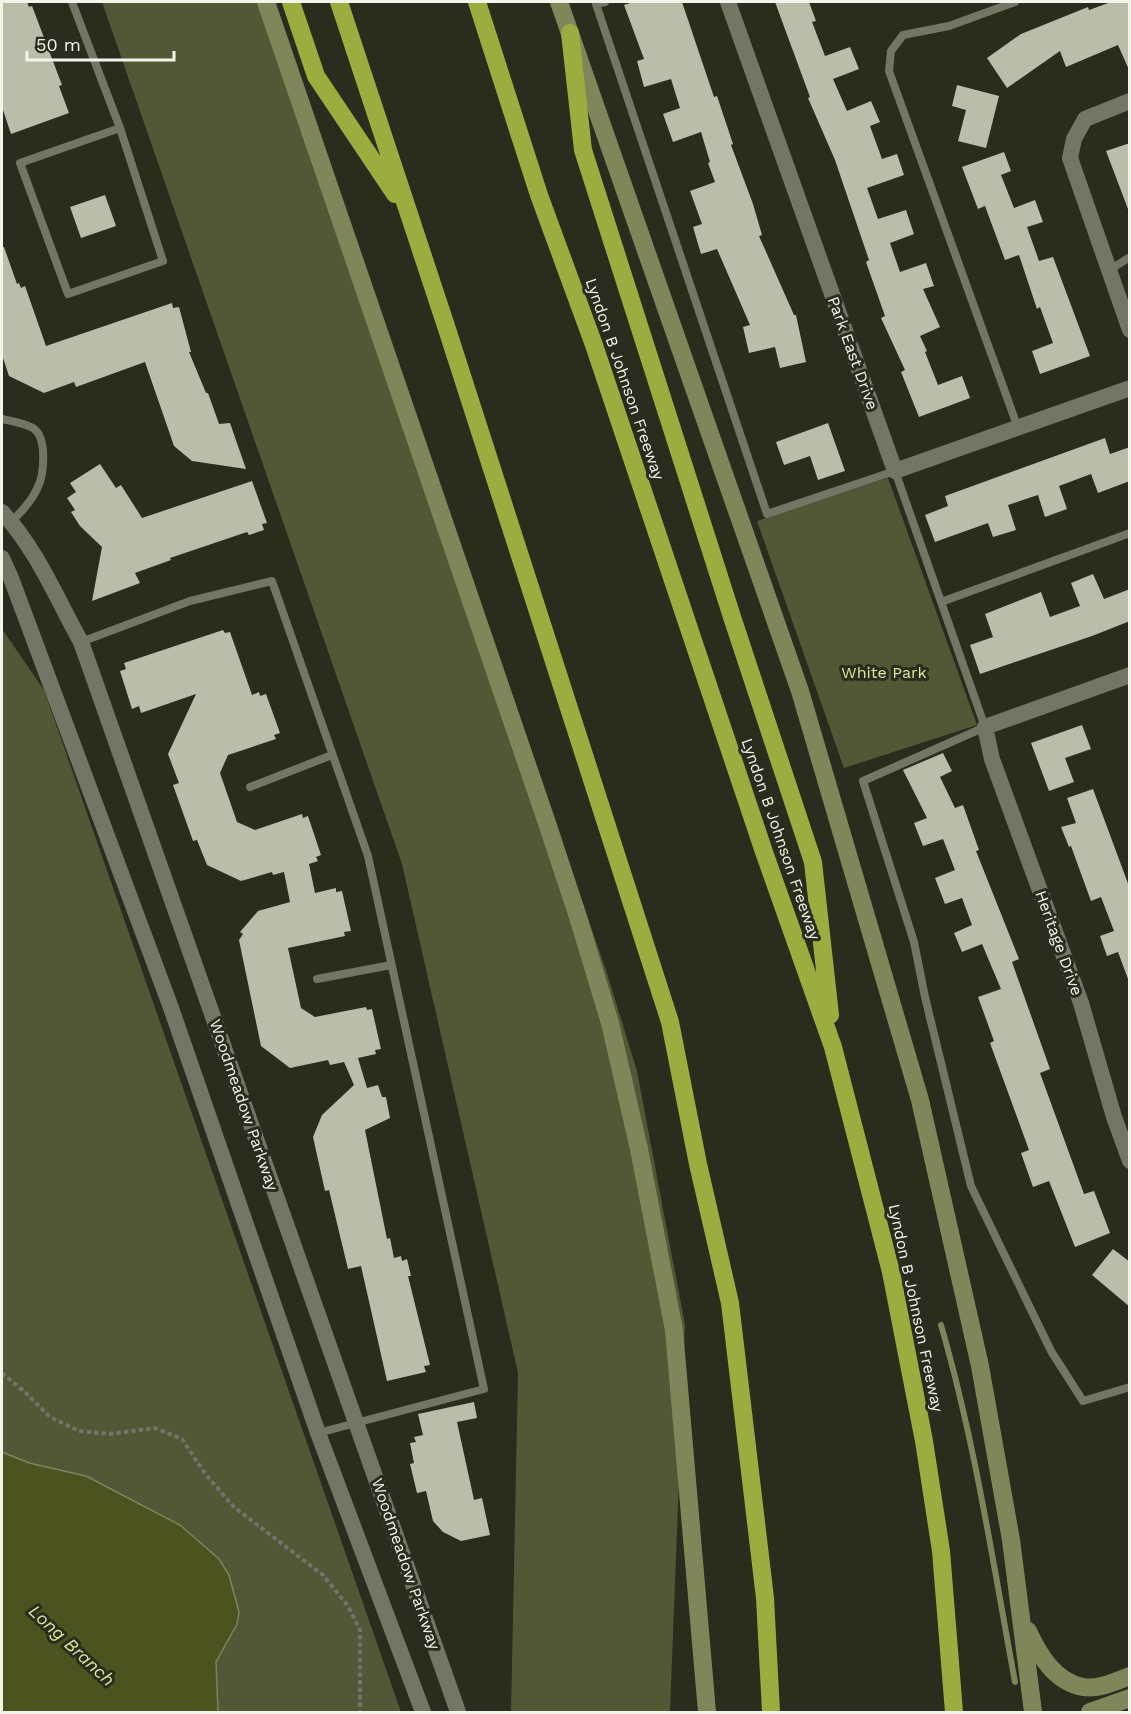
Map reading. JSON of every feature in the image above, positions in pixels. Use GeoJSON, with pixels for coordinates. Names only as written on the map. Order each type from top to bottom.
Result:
{"type":"FeatureCollection","features":[{"type":"Feature","properties":{"kind":"highway"},"geometry":{"type":"LineString","coordinates":[[291,2],[316,75],[408,213]]}},
{"type":"Feature","properties":{"kind":"highway"},"geometry":{"type":"LineString","coordinates":[[339,2],[670,1022],[698,1164],[730,1303],[765,1598],[771,1713]]}},
{"type":"Feature","properties":{"kind":"highway","name":"Lyndon B Johnson Freeway"},"geometry":{"type":"LineString","coordinates":[[477,2],[539,195],[597,356],[764,852],[833,1047],[891,1272],[924,1441],[941,1551],[954,1713]]}},
{"type":"Feature","properties":{"kind":"highway"},"geometry":{"type":"LineString","coordinates":[[570,33],[583,150],[813,862],[833,1047]]}},
{"type":"Feature","properties":{"kind":"main road"},"geometry":{"type":"LineString","coordinates":[[266,2],[547,823],[610,1023],[639,1149],[674,1330],[707,1713]]}},
{"type":"Feature","properties":{"kind":"main road"},"geometry":{"type":"LineString","coordinates":[[559,2],[800,691],[920,1100],[980,1366],[1022,1616],[1033,1713]]}},
{"type":"Feature","properties":{"kind":"main road"},"geometry":{"type":"LineString","coordinates":[[1022,1616],[1037,1650],[1058,1677],[1084,1688],[1109,1684],[1130,1676]]}},
{"type":"Feature","properties":{"kind":"main road"},"geometry":{"type":"LineString","coordinates":[[1090,1713],[1130,1698]]}},
{"type":"Feature","properties":{"kind":"street","name":"Park East Drive"},"geometry":{"type":"LineString","coordinates":[[728,2],[895,471]]}},
{"type":"Feature","properties":{"kind":"street"},"geometry":{"type":"LineString","coordinates":[[1130,101],[1085,118],[1074,139],[1070,159],[1130,330]]}},
{"type":"Feature","properties":{"kind":"street"},"geometry":{"type":"LineString","coordinates":[[895,471],[1130,388]]}},
{"type":"Feature","properties":{"kind":"street","name":"Woodmeadow Parkway"},"geometry":{"type":"LineString","coordinates":[[6,517],[29,548],[81,642],[458,1713]]}},
{"type":"Feature","properties":{"kind":"street","name":"Woodmeadow Parkway"},"geometry":{"type":"LineString","coordinates":[[2,558],[170,1005],[318,1433],[423,1713]]}},
{"type":"Feature","properties":{"kind":"street"},"geometry":{"type":"LineString","coordinates":[[986,727],[1130,675]]}},
{"type":"Feature","properties":{"kind":"street","name":"Heritage Drive"},"geometry":{"type":"LineString","coordinates":[[986,727],[992,759],[1081,1003],[1114,1117],[1130,1161]]}},
{"type":"Feature","properties":{"kind":"lane"},"geometry":{"type":"LineString","coordinates":[[72,2],[120,128],[163,261],[68,294],[20,163],[120,128]]}},
{"type":"Feature","properties":{"kind":"lane"},"geometry":{"type":"LineString","coordinates":[[605,2],[596,4],[767,514],[895,471],[986,727],[863,781],[914,942],[971,1186],[1051,1351],[1083,1401],[1130,1387]]}},
{"type":"Feature","properties":{"kind":"lane"},"geometry":{"type":"LineString","coordinates":[[1015,2],[949,26],[903,34],[891,51],[890,71],[1018,428]]}},
{"type":"Feature","properties":{"kind":"lane"},"geometry":{"type":"LineString","coordinates":[[1108,271],[1130,257]]}},
{"type":"Feature","properties":{"kind":"lane"},"geometry":{"type":"LineString","coordinates":[[2,419],[34,429],[43,447],[43,466],[38,488],[25,508],[6,517]]}},
{"type":"Feature","properties":{"kind":"lane"},"geometry":{"type":"LineString","coordinates":[[941,602],[1130,533]]}},
{"type":"Feature","properties":{"kind":"lane"},"geometry":{"type":"LineString","coordinates":[[81,642],[190,601],[272,582],[368,856],[484,1389],[318,1433]]}},
{"type":"Feature","properties":{"kind":"lane"},"geometry":{"type":"LineString","coordinates":[[250,787],[333,755]]}},
{"type":"Feature","properties":{"kind":"lane"},"geometry":{"type":"LineString","coordinates":[[317,979],[391,965]]}},
{"type":"Feature","properties":{"kind":"path"},"geometry":{"type":"LineString","coordinates":[[2,1373],[50,1417],[79,1431],[110,1434],[155,1428],[182,1439],[206,1475],[234,1507],[323,1575],[348,1606],[360,1630],[360,1713]]}},
{"type":"Feature","properties":{"kind":"green space"},"geometry":{"type":"Polygon","coordinates":[[[102,2],[269,2],[606,970],[637,1071],[685,1325],[670,1712],[511,1712],[518,1373],[402,864],[102,2]]]}},
{"type":"Feature","properties":{"kind":"green space","name":"White Park"},"geometry":{"type":"Polygon","coordinates":[[[888,478],[977,725],[844,768],[757,521],[888,478]]]}},
{"type":"Feature","properties":{"kind":"green space"},"geometry":{"type":"Polygon","coordinates":[[[2,629],[44,690],[401,1712],[2,1712],[2,629]]]}},
{"type":"Feature","properties":{"kind":"water","name":"Long Branch"},"geometry":{"type":"Polygon","coordinates":[[[2,1452],[29,1463],[86,1476],[180,1525],[219,1559],[229,1575],[239,1612],[237,1624],[216,1662],[218,1712],[2,1712],[2,1452]]]}},
{"type":"Feature","properties":{"kind":"building"},"geometry":{"type":"Polygon","coordinates":[[[2,2],[27,2],[29,7],[32,6],[62,85],[59,86],[69,113],[11,134],[2,107],[2,2]]]}},
{"type":"Feature","properties":{"kind":"building"},"geometry":{"type":"Polygon","coordinates":[[[633,2],[682,2],[714,97],[717,96],[733,144],[731,145],[753,204],[762,235],[759,236],[794,315],[796,315],[806,362],[780,368],[775,347],[749,353],[743,327],[750,325],[717,249],[701,254],[693,227],[702,224],[690,191],[715,182],[708,163],[710,162],[701,132],[673,142],[663,114],[680,108],[671,79],[644,87],[637,61],[644,59],[624,5],[633,2]]]}},
{"type":"Feature","properties":{"kind":"building"},"geometry":{"type":"Polygon","coordinates":[[[775,2],[809,2],[816,21],[812,22],[825,56],[850,47],[859,69],[833,79],[847,111],[871,101],[880,122],[870,126],[882,159],[897,154],[904,175],[867,188],[878,219],[906,210],[914,234],[890,243],[900,272],[926,263],[934,286],[923,289],[940,327],[920,336],[927,351],[925,352],[938,385],[962,376],[970,398],[919,417],[901,372],[905,370],[881,318],[885,316],[866,262],[869,260],[835,160],[808,98],[810,97],[775,2]]]}},
{"type":"Feature","properties":{"kind":"building"},"geometry":{"type":"Polygon","coordinates":[[[1111,2],[1130,2],[1130,72],[1118,45],[1066,67],[1060,51],[1007,88],[987,58],[1021,34],[1088,7],[1089,10],[1111,2]]]}},
{"type":"Feature","properties":{"kind":"building"},"geometry":{"type":"Polygon","coordinates":[[[957,85],[999,96],[986,148],[958,141],[966,110],[952,106],[957,85]]]}},
{"type":"Feature","properties":{"kind":"building"},"geometry":{"type":"Polygon","coordinates":[[[1130,143],[1130,209],[1128,209],[1106,151],[1130,143]]]}},
{"type":"Feature","properties":{"kind":"building"},"geometry":{"type":"Polygon","coordinates":[[[1004,152],[1011,171],[1001,175],[1014,208],[1035,200],[1043,222],[1027,227],[1039,261],[1053,257],[1090,356],[1040,374],[1032,351],[1053,343],[1040,307],[1037,309],[1019,255],[1005,260],[985,206],[978,209],[962,167],[1004,152]]]}},
{"type":"Feature","properties":{"kind":"building"},"geometry":{"type":"Polygon","coordinates":[[[105,195],[116,226],[81,238],[70,207],[105,195]]]}},
{"type":"Feature","properties":{"kind":"building"},"geometry":{"type":"Polygon","coordinates":[[[2,247],[4,247],[17,284],[19,283],[21,288],[25,286],[46,346],[172,303],[173,308],[179,307],[191,352],[189,352],[219,424],[230,423],[246,469],[192,461],[174,446],[145,362],[76,387],[74,382],[44,393],[9,376],[2,355],[2,247]]]}},
{"type":"Feature","properties":{"kind":"building"},"geometry":{"type":"Polygon","coordinates":[[[828,423],[845,471],[818,480],[810,456],[784,465],[776,442],[828,423]]]}},
{"type":"Feature","properties":{"kind":"building"},"geometry":{"type":"Polygon","coordinates":[[[1105,438],[1110,454],[1130,447],[1130,481],[1098,493],[1091,474],[1059,486],[1067,509],[1045,517],[1038,495],[1008,505],[1016,530],[993,537],[988,523],[935,542],[925,515],[948,506],[945,496],[1105,438]]]}},
{"type":"Feature","properties":{"kind":"building"},"geometry":{"type":"Polygon","coordinates":[[[100,464],[116,488],[121,485],[142,518],[252,481],[267,523],[262,524],[264,530],[249,535],[247,532],[170,558],[171,560],[135,573],[140,583],[92,601],[102,547],[80,526],[71,512],[75,510],[67,498],[76,492],[70,483],[100,464]]]}},
{"type":"Feature","properties":{"kind":"building"},"geometry":{"type":"Polygon","coordinates":[[[1093,574],[1104,599],[1130,589],[1130,621],[980,674],[970,645],[993,637],[985,614],[1041,592],[1050,617],[1080,606],[1071,583],[1093,574]]]}},
{"type":"Feature","properties":{"kind":"building"},"geometry":{"type":"Polygon","coordinates":[[[223,630],[225,633],[230,632],[252,695],[259,692],[260,696],[266,694],[280,733],[274,735],[276,739],[228,755],[220,773],[237,822],[255,830],[302,814],[303,818],[308,816],[321,855],[316,857],[318,861],[309,864],[315,893],[336,888],[336,892],[342,891],[351,931],[344,932],[345,936],[288,948],[301,1008],[315,1017],[366,1007],[367,1010],[372,1009],[381,1049],[375,1050],[376,1054],[358,1058],[367,1088],[378,1085],[382,1097],[386,1097],[390,1118],[365,1130],[387,1239],[390,1238],[394,1258],[401,1256],[402,1261],[407,1259],[411,1276],[408,1276],[430,1365],[424,1366],[426,1372],[387,1381],[361,1266],[348,1269],[329,1190],[325,1191],[313,1137],[322,1115],[354,1085],[344,1062],[330,1065],[328,1060],[290,1068],[261,1046],[239,940],[243,934],[240,932],[258,911],[290,902],[284,872],[273,875],[272,872],[241,881],[207,865],[197,840],[193,841],[173,785],[179,783],[168,754],[196,694],[141,713],[139,706],[132,709],[120,671],[126,669],[124,663],[223,630]]]}},
{"type":"Feature","properties":{"kind":"building"},"geometry":{"type":"Polygon","coordinates":[[[1082,725],[1091,749],[1065,758],[1074,782],[1049,791],[1031,743],[1082,725]]]}},
{"type":"Feature","properties":{"kind":"building"},"geometry":{"type":"Polygon","coordinates":[[[943,753],[952,771],[940,777],[955,808],[963,805],[979,850],[976,851],[1019,959],[1012,962],[1050,1069],[1040,1073],[1084,1194],[1094,1191],[1110,1233],[1075,1247],[1049,1181],[1033,1187],[1021,1153],[1029,1150],[990,1043],[994,1041],[978,997],[1001,989],[982,944],[962,952],[954,933],[972,925],[962,898],[945,904],[935,878],[955,870],[943,839],[923,846],[914,823],[927,818],[903,770],[943,753]]]}},
{"type":"Feature","properties":{"kind":"building"},"geometry":{"type":"Polygon","coordinates":[[[1093,789],[1130,889],[1130,979],[1128,979],[1118,952],[1107,956],[1100,936],[1114,931],[1101,897],[1091,901],[1071,846],[1069,847],[1061,827],[1076,823],[1067,798],[1093,789]]]}},
{"type":"Feature","properties":{"kind":"building"},"geometry":{"type":"Polygon","coordinates":[[[1113,1249],[1130,1262],[1130,1307],[1092,1275],[1113,1249]]]}},
{"type":"Feature","properties":{"kind":"building"},"geometry":{"type":"Polygon","coordinates":[[[474,1402],[477,1418],[457,1422],[474,1500],[482,1498],[490,1535],[461,1541],[443,1532],[433,1521],[426,1491],[417,1493],[410,1464],[414,1463],[410,1443],[416,1442],[414,1437],[423,1435],[418,1414],[474,1402]]]}},
{"type":"Feature","properties":{"kind":"waterway"},"geometry":{"type":"LineString","coordinates":[[941,1325],[974,1458],[1015,1682]]}}]}
